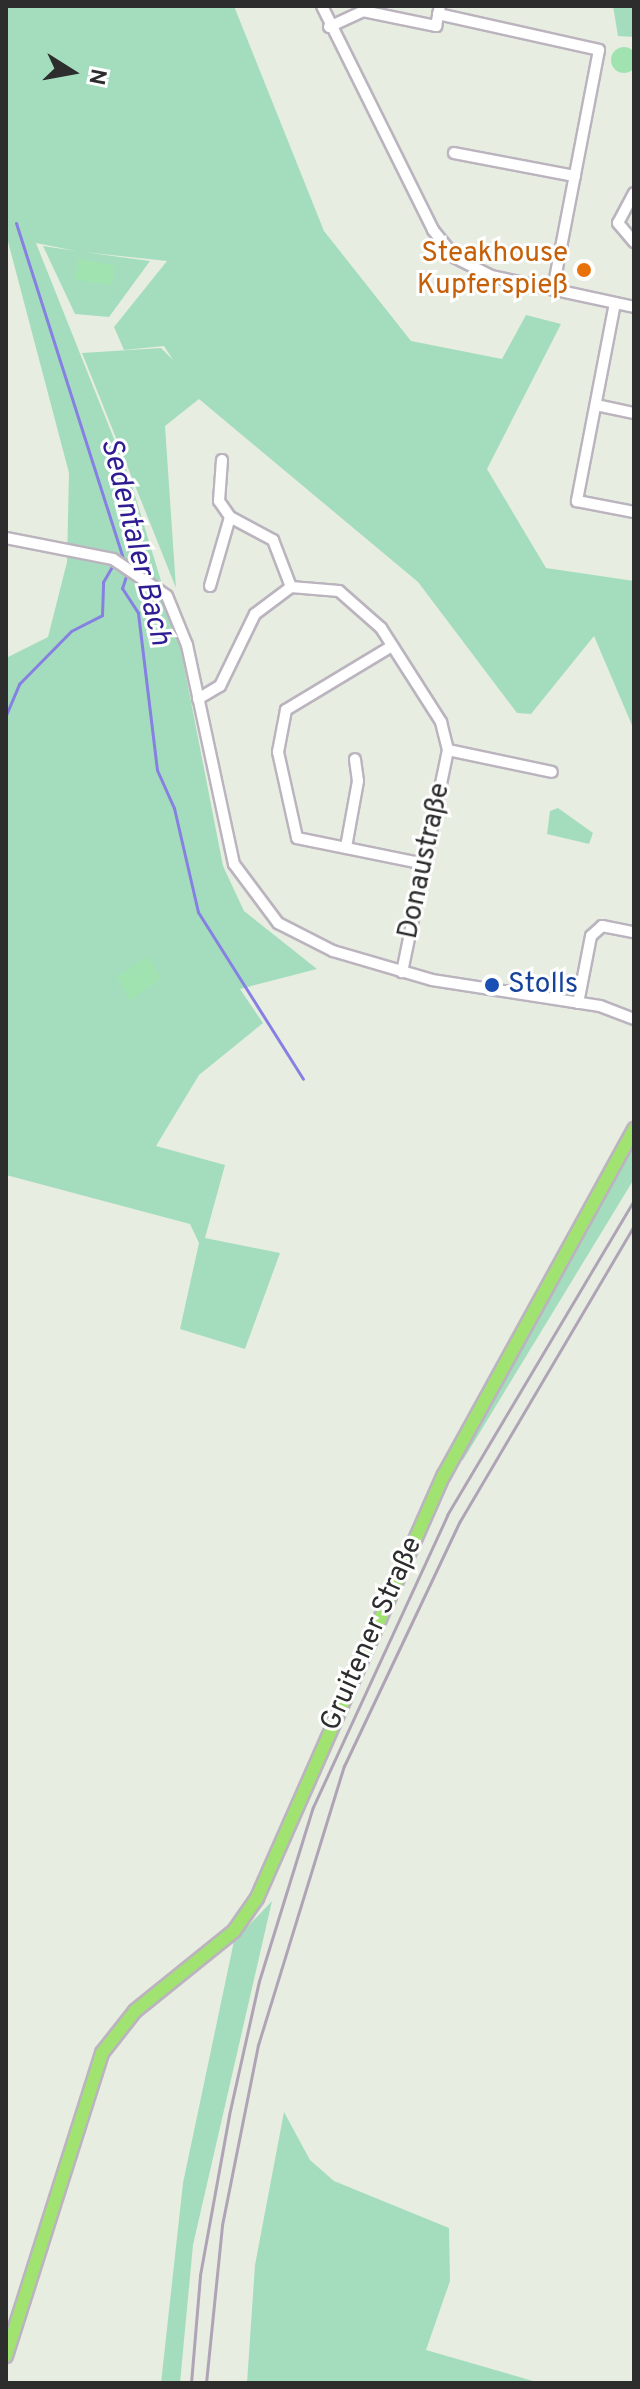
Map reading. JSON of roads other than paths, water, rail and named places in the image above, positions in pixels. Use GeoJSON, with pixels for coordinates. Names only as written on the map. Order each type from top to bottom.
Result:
{"type":"FeatureCollection","features":[{"type":"Feature","properties":{"kind":"main road","name":"Gruitener Straße"},"geometry":{"type":"LineString","coordinates":[[6,2356],[80,2109],[102,2053],[125,2021],[234,1931],[262,1889],[444,1475],[634,1129]]}},
{"type":"Feature","properties":{"kind":"street"},"geometry":{"type":"LineString","coordinates":[[322,6],[329,27],[433,230],[456,258],[491,276],[634,307]]}},
{"type":"Feature","properties":{"kind":"street"},"geometry":{"type":"LineString","coordinates":[[329,27],[363,11],[436,26],[439,10],[599,50],[553,290]]}},
{"type":"Feature","properties":{"kind":"street"},"geometry":{"type":"LineString","coordinates":[[454,153],[575,176]]}},
{"type":"Feature","properties":{"kind":"street"},"geometry":{"type":"LineString","coordinates":[[634,193],[618,223],[634,242]]}},
{"type":"Feature","properties":{"kind":"street"},"geometry":{"type":"LineString","coordinates":[[615,303],[577,501],[634,512]]}},
{"type":"Feature","properties":{"kind":"street"},"geometry":{"type":"LineString","coordinates":[[596,405],[634,413]]}},
{"type":"Feature","properties":{"kind":"street"},"geometry":{"type":"LineString","coordinates":[[198,699],[220,686],[255,614],[291,587],[273,540],[230,517],[216,486],[222,460]]}},
{"type":"Feature","properties":{"kind":"street"},"geometry":{"type":"LineString","coordinates":[[210,586],[230,517]]}},
{"type":"Feature","properties":{"kind":"street"},"geometry":{"type":"LineString","coordinates":[[6,538],[113,559],[160,588],[179,619],[222,826],[261,906],[310,940],[402,972],[471,990],[578,1003],[634,1019]]}},
{"type":"Feature","properties":{"kind":"street","name":"Donaustraße"},"geometry":{"type":"LineString","coordinates":[[291,587],[339,591],[362,607],[392,646],[441,722],[448,750],[402,972]]}},
{"type":"Feature","properties":{"kind":"street"},"geometry":{"type":"LineString","coordinates":[[392,646],[286,710],[280,729],[297,838],[425,864]]}},
{"type":"Feature","properties":{"kind":"street","name":"Donaustraße"},"geometry":{"type":"LineString","coordinates":[[448,750],[552,772]]}},
{"type":"Feature","properties":{"kind":"street"},"geometry":{"type":"LineString","coordinates":[[346,847],[358,781],[355,759]]}},
{"type":"Feature","properties":{"kind":"street"},"geometry":{"type":"LineString","coordinates":[[578,1003],[591,936],[602,926],[634,932]]}},
{"type":"Feature","properties":{"kind":"waterway","name":"Sedentaler Bach"},"geometry":{"type":"LineString","coordinates":[[16,223],[124,562]]}},
{"type":"Feature","properties":{"kind":"waterway"},"geometry":{"type":"LineString","coordinates":[[6,715],[19,684],[71,631],[102,615],[103,582],[114,563]]}},
{"type":"Feature","properties":{"kind":"waterway","name":"Sedentaler Bach"},"geometry":{"type":"LineString","coordinates":[[127,573],[122,588],[138,613],[157,770],[174,808],[198,912],[303,1079]]}},
{"type":"Feature","properties":{"kind":"railway"},"geometry":{"type":"LineString","coordinates":[[191,2383],[200,2275],[229,2115],[259,1981],[313,1807],[447,1515],[634,1200]]}},
{"type":"Feature","properties":{"kind":"railway"},"geometry":{"type":"LineString","coordinates":[[206,2383],[222,2225],[258,2045],[344,1766],[460,1521],[634,1226]]}},
{"type":"Feature","properties":{"kind":"place","name":"Steakhouse Kupferspieß"},"geometry":{"type":"Point","coordinates":[584,270]}},
{"type":"Feature","properties":{"kind":"place","name":"Stolls"},"geometry":{"type":"Point","coordinates":[492,985]}}]}
